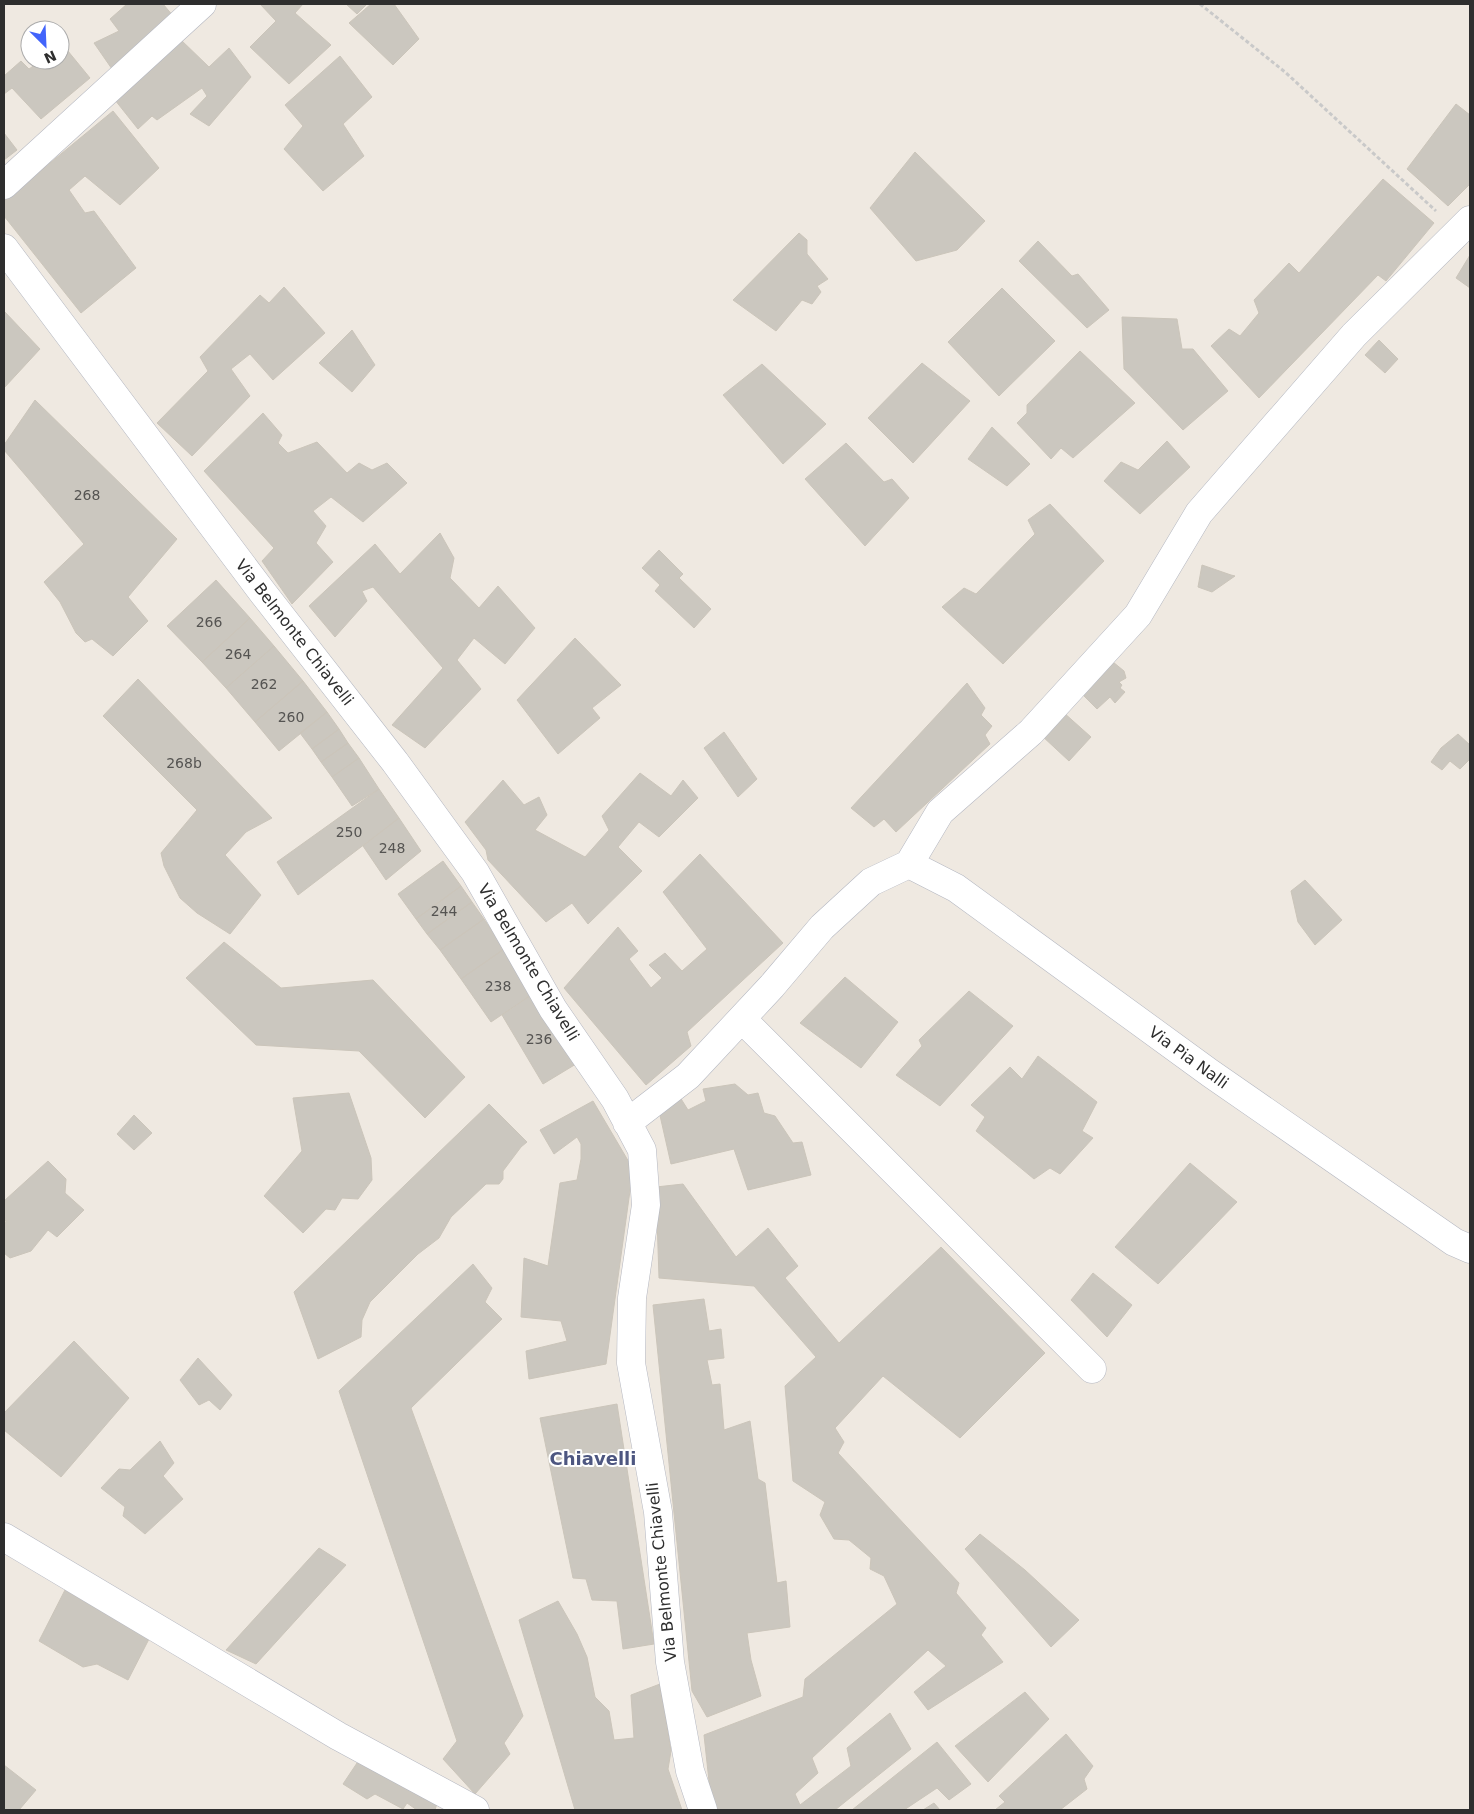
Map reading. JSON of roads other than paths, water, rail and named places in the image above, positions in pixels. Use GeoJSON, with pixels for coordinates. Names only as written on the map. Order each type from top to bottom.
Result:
{"type":"FeatureCollection","features":[{"type":"Feature","properties":{"kind":"street"},"geometry":{"type":"LineString","coordinates":[[4,185],[202,4]]}},
{"type":"Feature","properties":{"kind":"street"},"geometry":{"type":"LineString","coordinates":[[627,1123],[688,1076],[742,1019],[829,920],[871,882],[909,864],[940,812],[1031,732],[1138,615],[1199,513],[1212,498],[1354,335],[1464,226]]}},
{"type":"Feature","properties":{"kind":"street","name":"Via Belmonte Chiavelli"},"geometry":{"type":"LineString","coordinates":[[4,248],[263,592],[395,762],[475,872],[554,1009],[615,1099],[642,1150],[646,1205],[632,1298],[632,1363],[658,1512],[670,1662],[690,1771],[703,1810]]}},
{"type":"Feature","properties":{"kind":"street","name":"Via Pia Nalli"},"geometry":{"type":"LineString","coordinates":[[909,864],[956,888],[1210,1074],[1454,1242],[1470,1249]]}},
{"type":"Feature","properties":{"kind":"street"},"geometry":{"type":"LineString","coordinates":[[742,1019],[1092,1369]]}},
{"type":"Feature","properties":{"kind":"street"},"geometry":{"type":"LineString","coordinates":[[4,1537],[338,1736],[475,1810]]}},
{"type":"Feature","properties":{"kind":"district","name":"Chiavelli"},"geometry":{"type":"Point","coordinates":[593,1459]}}]}
